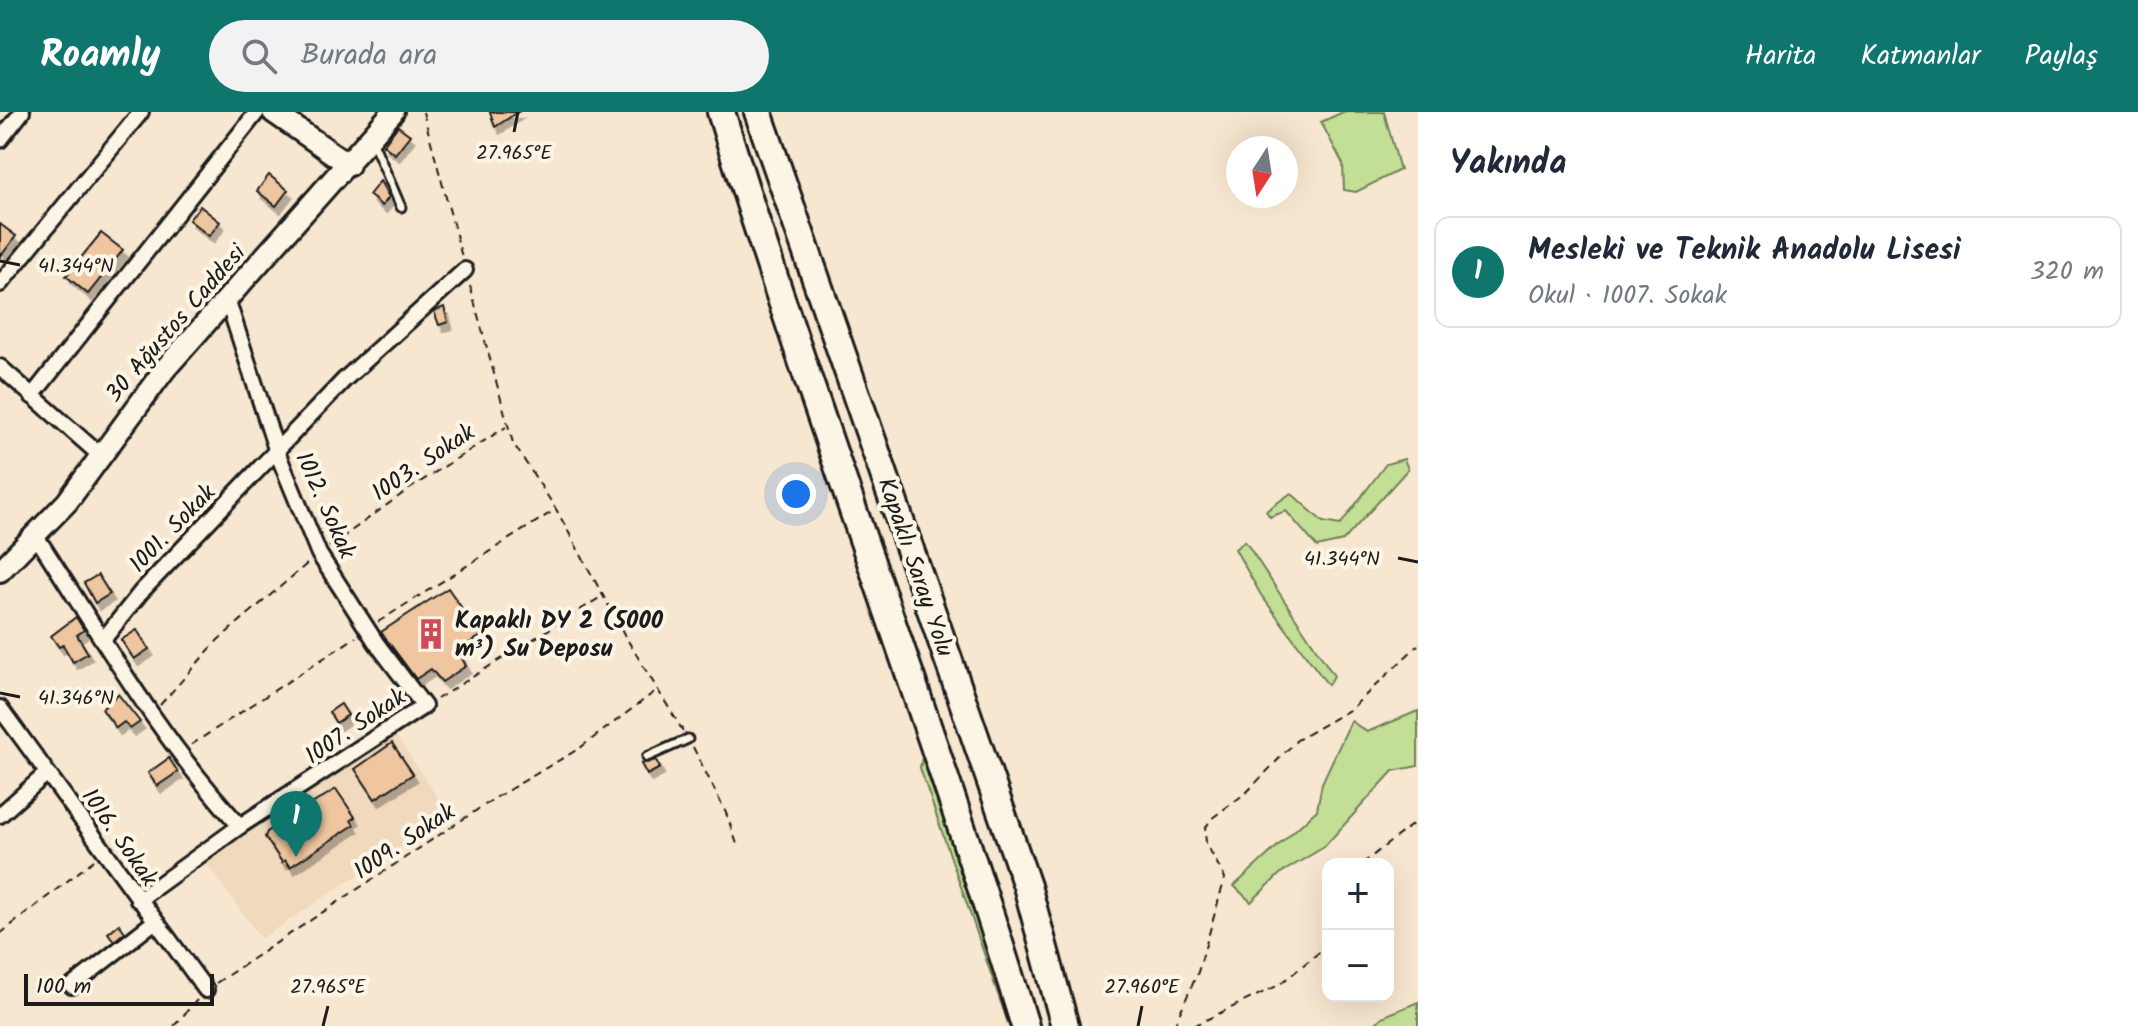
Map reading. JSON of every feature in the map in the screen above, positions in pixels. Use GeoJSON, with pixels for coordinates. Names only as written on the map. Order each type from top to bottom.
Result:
{"type":"FeatureCollection","features":[{"type":"Feature","properties":{"kind":"highway","name":"Kapaklı Saray Yolu"},"geometry":{"type":"LineString","coordinates":[[721,112],[762,244],[984,892],[1025,1026]]}},
{"type":"Feature","properties":{"kind":"highway","name":"Kapaklı Saray Yolu"},"geometry":{"type":"LineString","coordinates":[[758,112],[1027,886],[1065,1026]]}},
{"type":"Feature","properties":{"kind":"street"},"geometry":{"type":"LineString","coordinates":[[0,140],[22,112]]}},
{"type":"Feature","properties":{"kind":"street"},"geometry":{"type":"LineString","coordinates":[[0,284],[141,112]]}},
{"type":"Feature","properties":{"kind":"street"},"geometry":{"type":"LineString","coordinates":[[32,396],[257,112]]}},
{"type":"Feature","properties":{"kind":"street"},"geometry":{"type":"LineString","coordinates":[[273,112],[349,165]]}},
{"type":"Feature","properties":{"kind":"street","name":"30 Ağustos Caddesi"},"geometry":{"type":"LineString","coordinates":[[0,571],[36,536],[101,456],[165,369],[228,302],[393,112]]}},
{"type":"Feature","properties":{"kind":"street","name":"1001. Sokak"},"geometry":{"type":"LineString","coordinates":[[103,640],[141,592],[345,379],[465,270]]}},
{"type":"Feature","properties":{"kind":"street","name":"1012. Sokak"},"geometry":{"type":"LineString","coordinates":[[228,302],[277,452],[319,554],[377,644],[424,706]]}},
{"type":"Feature","properties":{"kind":"street"},"geometry":{"type":"LineString","coordinates":[[0,367],[101,456]]}},
{"type":"Feature","properties":{"kind":"street"},"geometry":{"type":"LineString","coordinates":[[36,536],[151,715],[197,779],[240,826]]}},
{"type":"Feature","properties":{"kind":"street","name":"1007. Sokak"},"geometry":{"type":"LineString","coordinates":[[138,900],[240,826],[424,706]]}},
{"type":"Feature","properties":{"kind":"street","name":"1016. Sokak"},"geometry":{"type":"LineString","coordinates":[[0,708],[206,990]]}},
{"type":"Feature","properties":{"kind":"street"},"geometry":{"type":"LineString","coordinates":[[0,815],[47,773]]}},
{"type":"Feature","properties":{"kind":"street"},"geometry":{"type":"LineString","coordinates":[[72,986],[154,922]]}},
{"type":"Feature","properties":{"kind":"lane"},"geometry":{"type":"LineString","coordinates":[[371,138],[401,207]]}},
{"type":"Feature","properties":{"kind":"lane"},"geometry":{"type":"LineString","coordinates":[[647,757],[688,739]]}},
{"type":"Feature","properties":{"kind":"path","name":"1003. Sokak"},"geometry":{"type":"LineString","coordinates":[[151,715],[218,640],[319,554],[409,489],[507,426],[602,596]]}},
{"type":"Feature","properties":{"kind":"path"},"geometry":{"type":"LineString","coordinates":[[602,596],[688,739],[726,813],[737,844]]}},
{"type":"Feature","properties":{"kind":"path","name":"1007. Sokak"},"geometry":{"type":"LineString","coordinates":[[424,706],[602,596]]}},
{"type":"Feature","properties":{"kind":"path"},"geometry":{"type":"LineString","coordinates":[[1174,1026],[1198,972],[1225,878],[1206,843],[1205,829],[1211,819],[1247,792],[1297,740],[1351,709],[1418,645]]}},
{"type":"Feature","properties":{"kind":"path","name":"1009. Sokak"},"geometry":{"type":"LineString","coordinates":[[174,1026],[206,990],[495,798],[580,748],[658,689]]}},
{"type":"Feature","properties":{"kind":"path"},"geometry":{"type":"LineString","coordinates":[[1370,858],[1418,820]]}},
{"type":"Feature","properties":{"kind":"path"},"geometry":{"type":"LineString","coordinates":[[0,934],[104,852]]}},
{"type":"Feature","properties":{"kind":"path"},"geometry":{"type":"LineString","coordinates":[[1193,1026],[1279,985],[1322,950]]}},
{"type":"Feature","properties":{"kind":"shaded area"},"geometry":{"type":"Polygon","coordinates":[[[394,732],[449,815],[261,939],[203,859],[394,732]]]}},
{"type":"Feature","properties":{"kind":"green space"},"geometry":{"type":"Polygon","coordinates":[[[1343,112],[1384,112],[1400,170],[1356,192],[1344,190],[1343,164],[1321,122],[1343,112]]]}},
{"type":"Feature","properties":{"kind":"green space"},"geometry":{"type":"Polygon","coordinates":[[[1404,459],[1408,469],[1343,541],[1317,547],[1286,511],[1270,517],[1266,511],[1291,493],[1323,522],[1340,525],[1386,464],[1404,459]]]}},
{"type":"Feature","properties":{"kind":"green space"},"geometry":{"type":"Polygon","coordinates":[[[1245,541],[1334,676],[1328,685],[1261,595],[1235,549],[1245,541]]]}},
{"type":"Feature","properties":{"kind":"green space"},"geometry":{"type":"Polygon","coordinates":[[[1418,711],[1418,766],[1393,771],[1324,847],[1281,873],[1251,902],[1234,886],[1317,810],[1322,783],[1351,721],[1367,732],[1418,711]]]}},
{"type":"Feature","properties":{"kind":"green space"},"geometry":{"type":"Polygon","coordinates":[[[923,752],[1020,1026],[1009,1026],[920,768],[923,752]]]}},
{"type":"Feature","properties":{"kind":"green space"},"geometry":{"type":"Polygon","coordinates":[[[1418,1002],[1418,1026],[1373,1026],[1382,1017],[1418,1002]]]}},
{"type":"Feature","properties":{"kind":"building"},"geometry":{"type":"Polygon","coordinates":[[[490,112],[518,112],[495,127],[490,112]]]}},
{"type":"Feature","properties":{"kind":"building"},"geometry":{"type":"Polygon","coordinates":[[[398,126],[410,135],[395,154],[383,145],[398,126]]]}},
{"type":"Feature","properties":{"kind":"building"},"geometry":{"type":"Polygon","coordinates":[[[269,175],[288,190],[276,206],[257,191],[269,175]]]}},
{"type":"Feature","properties":{"kind":"building"},"geometry":{"type":"Polygon","coordinates":[[[380,181],[389,197],[382,206],[369,195],[380,181]]]}},
{"type":"Feature","properties":{"kind":"building"},"geometry":{"type":"Polygon","coordinates":[[[200,206],[220,222],[209,236],[189,220],[200,206]]]}},
{"type":"Feature","properties":{"kind":"building"},"geometry":{"type":"Polygon","coordinates":[[[0,224],[16,236],[0,257],[0,224]]]}},
{"type":"Feature","properties":{"kind":"building"},"geometry":{"type":"Polygon","coordinates":[[[101,233],[123,250],[88,294],[66,276],[101,233]]]}},
{"type":"Feature","properties":{"kind":"building"},"geometry":{"type":"Polygon","coordinates":[[[444,307],[448,322],[439,325],[434,311],[444,307]]]}},
{"type":"Feature","properties":{"kind":"building"},"geometry":{"type":"Polygon","coordinates":[[[98,575],[110,594],[95,603],[84,583],[98,575]]]}},
{"type":"Feature","properties":{"kind":"building","name":"Kapaklı DY 2 (5000 m³) Su Deposu"},"geometry":{"type":"Polygon","coordinates":[[[448,588],[481,636],[458,650],[466,666],[442,682],[431,669],[416,679],[381,632],[448,588]]]}},
{"type":"Feature","properties":{"kind":"building"},"geometry":{"type":"Polygon","coordinates":[[[76,617],[84,630],[77,635],[88,653],[73,662],[63,645],[59,647],[51,636],[76,617]]]}},
{"type":"Feature","properties":{"kind":"building"},"geometry":{"type":"Polygon","coordinates":[[[137,630],[149,649],[134,659],[121,640],[137,630]]]}},
{"type":"Feature","properties":{"kind":"building"},"geometry":{"type":"Polygon","coordinates":[[[118,694],[140,722],[130,729],[124,722],[116,728],[102,709],[118,694]]]}},
{"type":"Feature","properties":{"kind":"building"},"geometry":{"type":"Polygon","coordinates":[[[341,704],[348,715],[336,723],[329,712],[341,704]]]}},
{"type":"Feature","properties":{"kind":"building"},"geometry":{"type":"Polygon","coordinates":[[[392,743],[413,774],[375,799],[355,769],[392,743]]]}},
{"type":"Feature","properties":{"kind":"building"},"geometry":{"type":"Polygon","coordinates":[[[169,758],[178,772],[157,786],[148,773],[169,758]]]}},
{"type":"Feature","properties":{"kind":"building"},"geometry":{"type":"Polygon","coordinates":[[[656,760],[660,768],[647,775],[641,764],[656,760]]]}},
{"type":"Feature","properties":{"kind":"building"},"geometry":{"type":"Polygon","coordinates":[[[336,789],[355,817],[351,820],[354,825],[290,867],[285,860],[282,862],[265,837],[267,832],[336,789]]]}},
{"type":"Feature","properties":{"kind":"building"},"geometry":{"type":"Polygon","coordinates":[[[119,924],[125,932],[114,941],[108,933],[119,924]]]}},
{"type":"Feature","properties":{"kind":"place","name":"Kapaklı DY 2 (5000 m³) Su Deposu"},"geometry":{"type":"Point","coordinates":[431,634]}},
{"type":"Feature","properties":{"kind":"place","name":"Mesleki ve Teknik Anadolu Lisesi"},"geometry":{"type":"Point","coordinates":[296,857]}}]}
